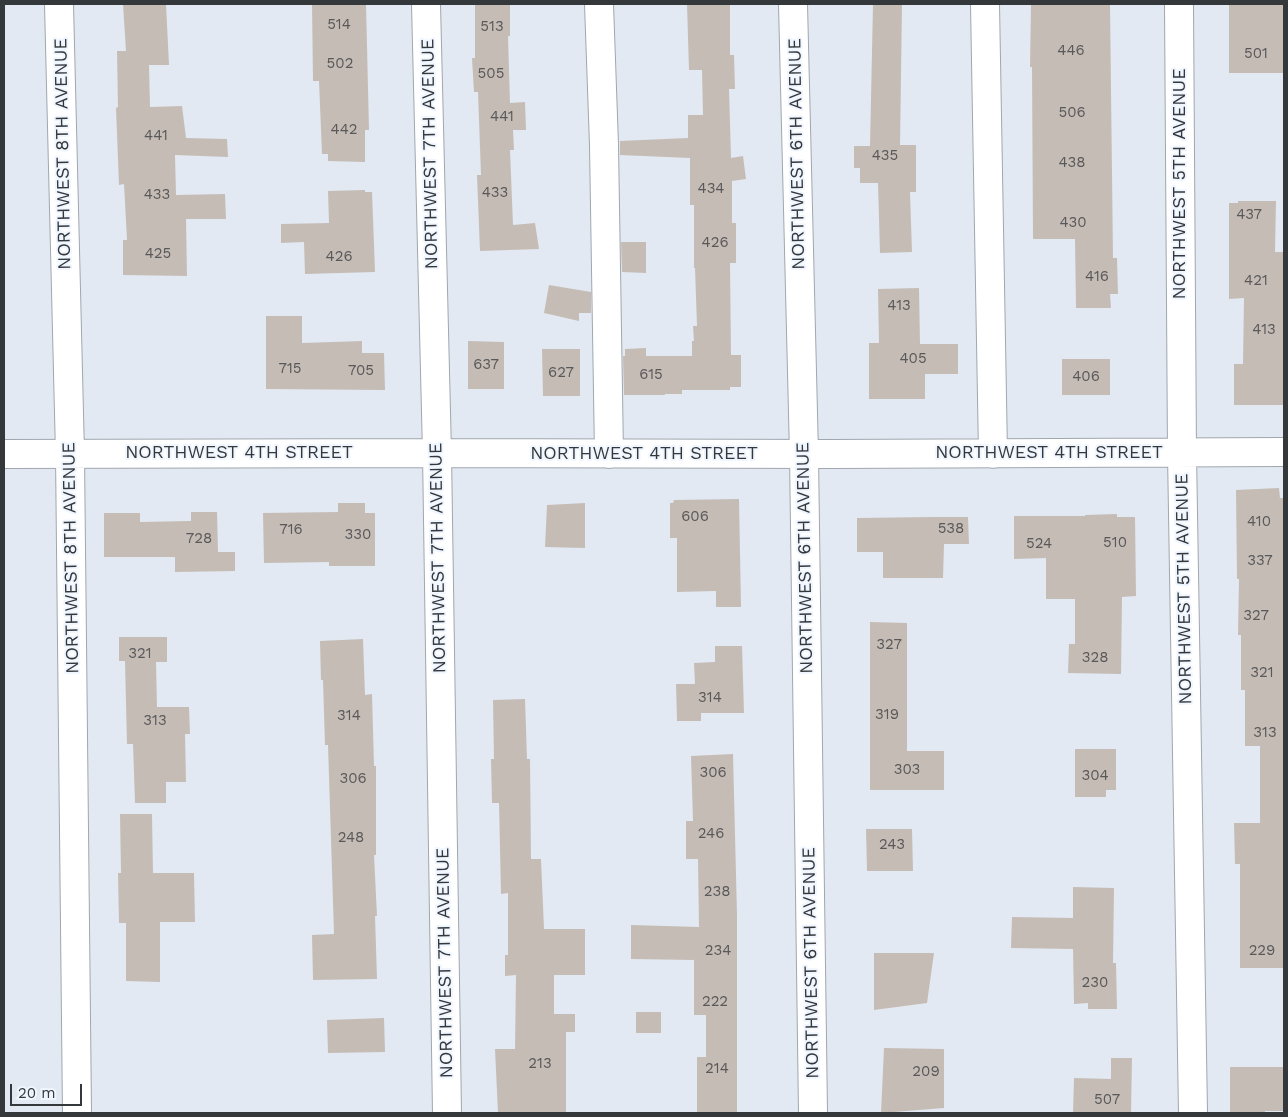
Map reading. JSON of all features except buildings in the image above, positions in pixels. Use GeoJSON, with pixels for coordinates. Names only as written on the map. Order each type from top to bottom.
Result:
{"type":"FeatureCollection","features":[{"type":"Feature","properties":{"kind":"street","name":"NORTHWEST 8TH AVENUE"},"geometry":{"type":"LineString","coordinates":[[60,4],[70,454],[78,1113]]}},
{"type":"Feature","properties":{"kind":"street","name":"NORTHWEST 7TH AVENUE"},"geometry":{"type":"LineString","coordinates":[[426,4],[437,453],[447,1113]]}},
{"type":"Feature","properties":{"kind":"street"},"geometry":{"type":"LineString","coordinates":[[599,4],[604,145],[608,454]]}},
{"type":"Feature","properties":{"kind":"street","name":"NORTHWEST 6TH AVENUE"},"geometry":{"type":"LineString","coordinates":[[793,4],[804,454],[814,1113]]}},
{"type":"Feature","properties":{"kind":"street"},"geometry":{"type":"LineString","coordinates":[[986,4],[993,454]]}},
{"type":"Feature","properties":{"kind":"street","name":"NORTHWEST 5TH AVENUE"},"geometry":{"type":"LineString","coordinates":[[1179,4],[1182,453],[1194,1113]]}},
{"type":"Feature","properties":{"kind":"street","name":"NORTHWEST 4TH STREET"},"geometry":{"type":"LineString","coordinates":[[4,454],[993,454],[1284,452]]}}]}
